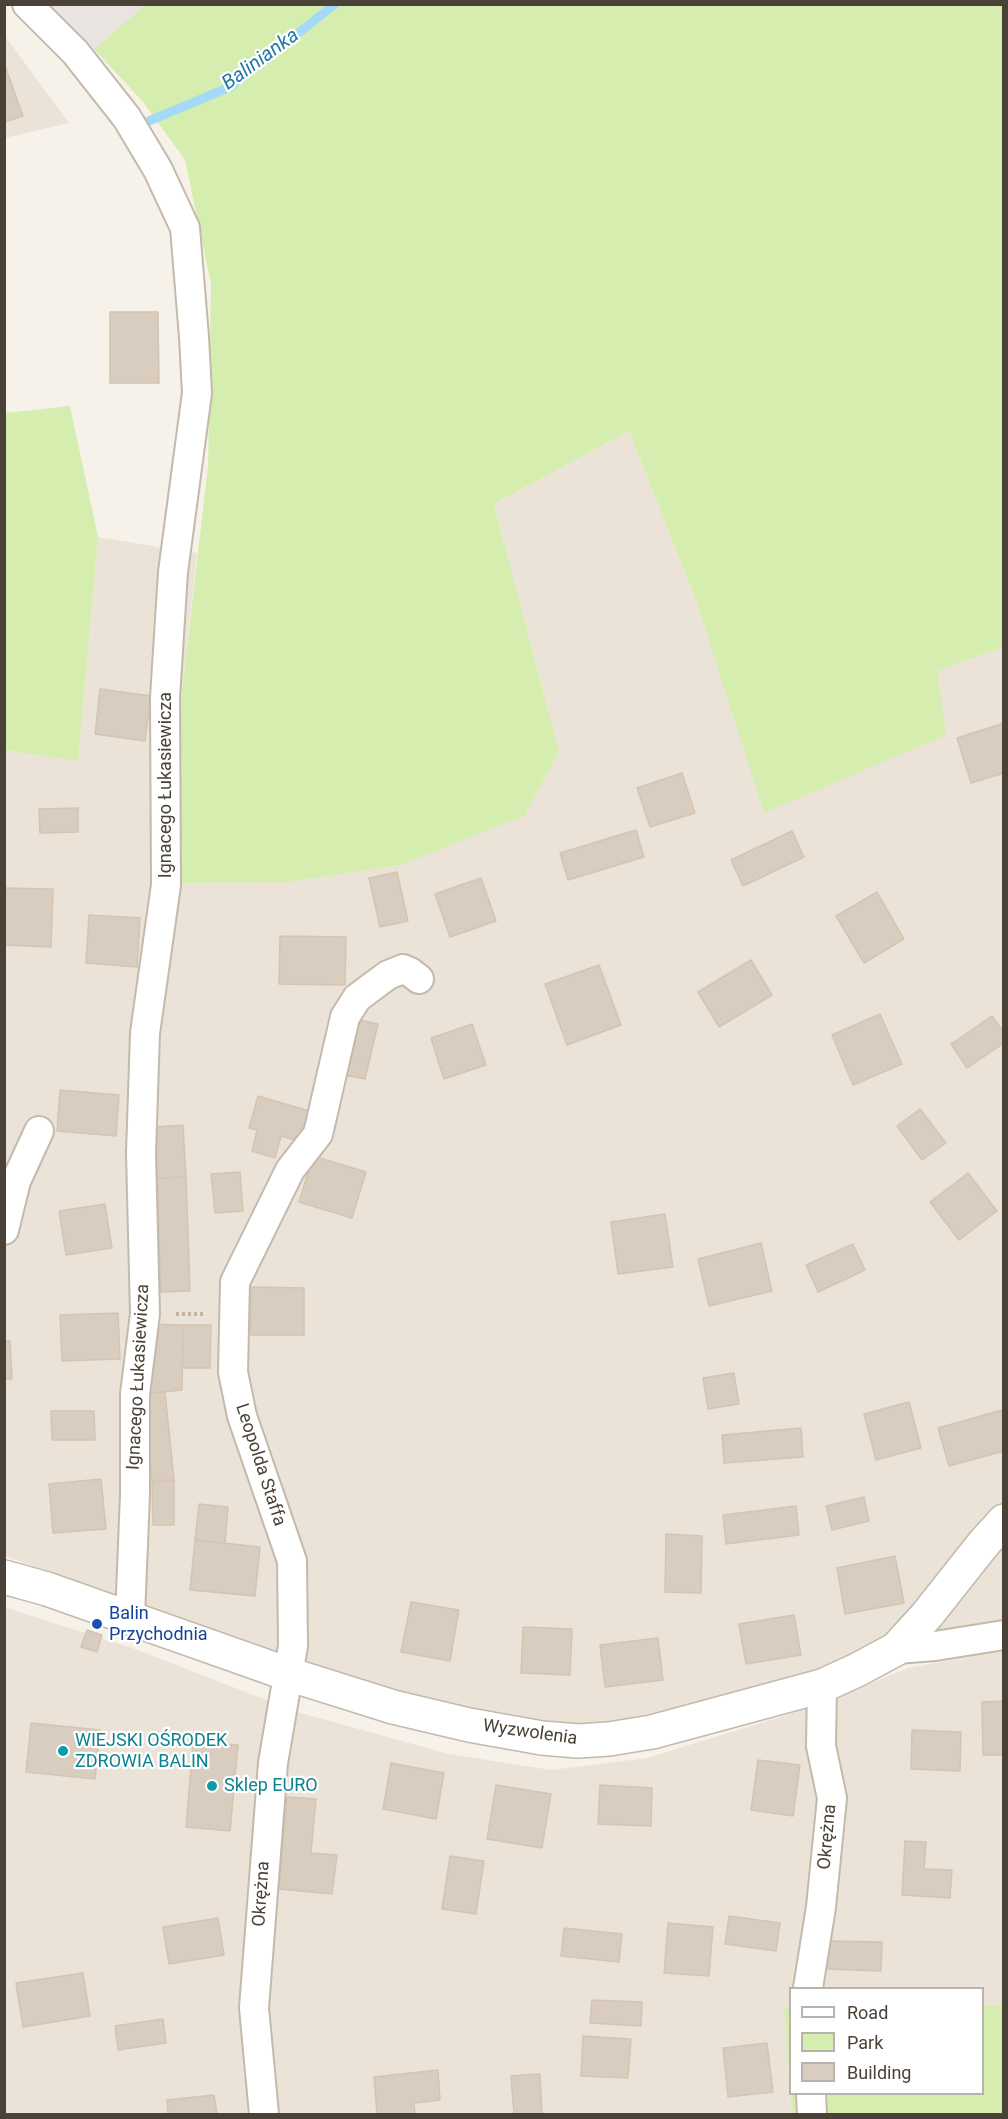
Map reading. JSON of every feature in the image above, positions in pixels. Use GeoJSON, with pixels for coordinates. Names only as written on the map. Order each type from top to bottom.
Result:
{"type":"FeatureCollection","features":[{"type":"Feature","properties":{"kind":"street","name":"Ignacego Łukasiewicza"},"geometry":{"type":"LineString","coordinates":[[27,4],[75,52],[133,126],[158,170],[185,228],[189,257],[196,393],[173,572],[165,698],[166,885],[145,1033],[141,1153],[145,1314],[135,1394],[135,1494],[130,1618]]}},
{"type":"Feature","properties":{"kind":"street","name":"Leopolda Staffa"},"geometry":{"type":"LineString","coordinates":[[288,1674],[293,1646],[292,1562],[242,1416],[233,1372],[235,1282],[290,1170],[318,1134],[345,1017],[357,998],[388,975],[403,969],[419,979]]}},
{"type":"Feature","properties":{"kind":"street"},"geometry":{"type":"LineString","coordinates":[[4,1230],[16,1181],[39,1131]]}},
{"type":"Feature","properties":{"kind":"street","name":"Wyzwolenia"},"geometry":{"type":"LineString","coordinates":[[4,1577],[47,1589],[288,1674],[393,1707],[469,1725],[542,1738],[578,1741],[652,1732],[822,1686],[857,1670],[896,1649],[1004,1521]]}},
{"type":"Feature","properties":{"kind":"street"},"geometry":{"type":"LineString","coordinates":[[896,1649],[935,1646],[1004,1635]]}},
{"type":"Feature","properties":{"kind":"street","name":"Okrężna"},"geometry":{"type":"LineString","coordinates":[[264,2115],[254,2008],[273,1763],[288,1674]]}},
{"type":"Feature","properties":{"kind":"street","name":"Okrężna"},"geometry":{"type":"LineString","coordinates":[[808,1987],[821,1907],[832,1798],[821,1746],[822,1686]]}},
{"type":"Feature","properties":{"kind":"street"},"geometry":{"type":"LineString","coordinates":[[811,2095],[812,2115]]}},
{"type":"Feature","properties":{"kind":"path"},"geometry":{"type":"LineString","coordinates":[[145,1314],[234,1314]]}},
{"type":"Feature","properties":{"kind":"shaded area"},"geometry":{"type":"Polygon","coordinates":[[[51,5],[147,5],[94,49],[51,5]]]}},
{"type":"Feature","properties":{"kind":"shaded area"},"geometry":{"type":"Polygon","coordinates":[[[5,36],[69,123],[5,138],[5,36]]]}},
{"type":"Feature","properties":{"kind":"shaded area"},"geometry":{"type":"Polygon","coordinates":[[[629,431],[697,603],[937,671],[1003,647],[1003,1507],[887,1648],[639,1732],[545,1733],[274,1655],[5,1556],[4,750],[78,760],[98,537],[197,553],[181,699],[175,796],[288,882],[400,865],[523,816],[559,752],[494,504],[629,431]]]}},
{"type":"Feature","properties":{"kind":"shaded area"},"geometry":{"type":"Polygon","coordinates":[[[1003,1545],[1003,1621],[934,1635],[1003,1545]]]}},
{"type":"Feature","properties":{"kind":"shaded area"},"geometry":{"type":"Polygon","coordinates":[[[4,1607],[135,1649],[297,1712],[449,1754],[551,1770],[647,1758],[816,1706],[908,1668],[1003,1651],[1003,2005],[984,2006],[984,1987],[789,1987],[789,2008],[784,2008],[792,2114],[5,2114],[4,1607]]]}},
{"type":"Feature","properties":{"kind":"green space"},"geometry":{"type":"Polygon","coordinates":[[[147,4],[1003,5],[1003,647],[937,671],[946,735],[764,813],[697,603],[629,431],[494,504],[559,752],[524,816],[401,865],[288,882],[175,883],[175,796],[181,699],[208,466],[211,284],[185,160],[143,102],[94,49],[147,4]]]}},
{"type":"Feature","properties":{"kind":"green space"},"geometry":{"type":"Polygon","coordinates":[[[70,406],[98,537],[78,761],[4,750],[5,413],[70,406]]]}},
{"type":"Feature","properties":{"kind":"green space"},"geometry":{"type":"Polygon","coordinates":[[[1003,2005],[1003,2114],[792,2114],[790,2095],[984,2095],[984,2006],[1003,2005]]]}},
{"type":"Feature","properties":{"kind":"green space"},"geometry":{"type":"Polygon","coordinates":[[[784,2008],[789,2008],[789,2074],[784,2008]]]}},
{"type":"Feature","properties":{"kind":"building"},"geometry":{"type":"Polygon","coordinates":[[[4,63],[23,116],[4,122],[4,63]]]}},
{"type":"Feature","properties":{"kind":"building"},"geometry":{"type":"Polygon","coordinates":[[[110,312],[158,312],[159,383],[110,383],[110,312]]]}},
{"type":"Feature","properties":{"kind":"building"},"geometry":{"type":"Polygon","coordinates":[[[100,689],[151,696],[145,741],[95,734],[100,689]]]}},
{"type":"Feature","properties":{"kind":"building"},"geometry":{"type":"Polygon","coordinates":[[[1004,723],[1004,773],[971,783],[957,738],[1004,723]]]}},
{"type":"Feature","properties":{"kind":"building"},"geometry":{"type":"Polygon","coordinates":[[[682,773],[695,813],[650,827],[637,788],[682,773]]]}},
{"type":"Feature","properties":{"kind":"building"},"geometry":{"type":"Polygon","coordinates":[[[78,808],[78,832],[40,833],[39,809],[78,808]]]}},
{"type":"Feature","properties":{"kind":"building"},"geometry":{"type":"Polygon","coordinates":[[[636,830],[644,857],[568,880],[560,853],[636,830]]]}},
{"type":"Feature","properties":{"kind":"building"},"geometry":{"type":"Polygon","coordinates":[[[792,831],[804,857],[743,886],[731,860],[792,831]]]}},
{"type":"Feature","properties":{"kind":"building"},"geometry":{"type":"Polygon","coordinates":[[[397,872],[408,921],[380,927],[369,878],[397,872]]]}},
{"type":"Feature","properties":{"kind":"building"},"geometry":{"type":"Polygon","coordinates":[[[481,878],[496,921],[450,937],[435,894],[481,878]]]}},
{"type":"Feature","properties":{"kind":"building"},"geometry":{"type":"Polygon","coordinates":[[[4,888],[53,889],[51,947],[4,945],[4,888]]]}},
{"type":"Feature","properties":{"kind":"building"},"geometry":{"type":"Polygon","coordinates":[[[877,892],[904,939],[864,963],[836,916],[877,892]]]}},
{"type":"Feature","properties":{"kind":"building"},"geometry":{"type":"Polygon","coordinates":[[[89,915],[140,918],[137,967],[86,963],[89,915]]]}},
{"type":"Feature","properties":{"kind":"building"},"geometry":{"type":"Polygon","coordinates":[[[280,936],[346,937],[345,985],[279,984],[280,936]]]}},
{"type":"Feature","properties":{"kind":"building"},"geometry":{"type":"Polygon","coordinates":[[[751,960],[772,995],[719,1027],[698,992],[751,960]]]}},
{"type":"Feature","properties":{"kind":"building"},"geometry":{"type":"Polygon","coordinates":[[[599,965],[621,1025],[567,1045],[545,984],[599,965]]]}},
{"type":"Feature","properties":{"kind":"building"},"geometry":{"type":"Polygon","coordinates":[[[880,1014],[902,1064],[853,1085],[832,1035],[880,1014]]]}},
{"type":"Feature","properties":{"kind":"building"},"geometry":{"type":"Polygon","coordinates":[[[992,1016],[1004,1033],[1004,1043],[967,1068],[951,1044],[992,1016]]]}},
{"type":"Feature","properties":{"kind":"building"},"geometry":{"type":"Polygon","coordinates":[[[351,1018],[378,1024],[365,1079],[339,1074],[351,1018]]]}},
{"type":"Feature","properties":{"kind":"building"},"geometry":{"type":"Polygon","coordinates":[[[472,1024],[486,1065],[444,1079],[431,1038],[472,1024]]]}},
{"type":"Feature","properties":{"kind":"building"},"geometry":{"type":"Polygon","coordinates":[[[60,1090],[119,1095],[116,1136],[57,1131],[60,1090]]]}},
{"type":"Feature","properties":{"kind":"building"},"geometry":{"type":"Polygon","coordinates":[[[258,1096],[309,1111],[301,1142],[281,1136],[275,1158],[252,1151],[257,1130],[249,1128],[258,1096]]]}},
{"type":"Feature","properties":{"kind":"building"},"geometry":{"type":"Polygon","coordinates":[[[920,1109],[946,1143],[922,1160],[897,1126],[920,1109]]]}},
{"type":"Feature","properties":{"kind":"building"},"geometry":{"type":"Polygon","coordinates":[[[183,1125],[186,1177],[157,1178],[155,1127],[183,1125]]]}},
{"type":"Feature","properties":{"kind":"building"},"geometry":{"type":"Polygon","coordinates":[[[313,1156],[366,1172],[352,1218],[299,1202],[313,1156]]]}},
{"type":"Feature","properties":{"kind":"building"},"geometry":{"type":"Polygon","coordinates":[[[240,1172],[243,1211],[215,1213],[211,1174],[240,1172]]]}},
{"type":"Feature","properties":{"kind":"building"},"geometry":{"type":"Polygon","coordinates":[[[968,1173],[997,1211],[959,1240],[930,1202],[968,1173]]]}},
{"type":"Feature","properties":{"kind":"building"},"geometry":{"type":"Polygon","coordinates":[[[186,1177],[190,1291],[161,1292],[157,1178],[186,1177]]]}},
{"type":"Feature","properties":{"kind":"building"},"geometry":{"type":"Polygon","coordinates":[[[105,1204],[112,1248],[66,1255],[59,1211],[105,1204]]]}},
{"type":"Feature","properties":{"kind":"building"},"geometry":{"type":"Polygon","coordinates":[[[665,1214],[673,1267],[618,1274],[611,1222],[665,1214]]]}},
{"type":"Feature","properties":{"kind":"building"},"geometry":{"type":"Polygon","coordinates":[[[761,1243],[772,1291],[709,1306],[698,1259],[761,1243]]]}},
{"type":"Feature","properties":{"kind":"building"},"geometry":{"type":"Polygon","coordinates":[[[853,1244],[865,1270],[818,1292],[806,1265],[853,1244]]]}},
{"type":"Feature","properties":{"kind":"building"},"geometry":{"type":"Polygon","coordinates":[[[251,1287],[304,1288],[304,1335],[251,1335],[251,1287]]]}},
{"type":"Feature","properties":{"kind":"building"},"geometry":{"type":"Polygon","coordinates":[[[118,1313],[120,1359],[62,1361],[60,1315],[118,1313]]]}},
{"type":"Feature","properties":{"kind":"building"},"geometry":{"type":"Polygon","coordinates":[[[145,1324],[183,1325],[182,1390],[144,1394],[145,1324]]]}},
{"type":"Feature","properties":{"kind":"building"},"geometry":{"type":"Polygon","coordinates":[[[183,1325],[211,1325],[210,1368],[182,1368],[183,1325]]]}},
{"type":"Feature","properties":{"kind":"building"},"geometry":{"type":"Polygon","coordinates":[[[4,1341],[10,1341],[12,1379],[4,1379],[4,1341]]]}},
{"type":"Feature","properties":{"kind":"building"},"geometry":{"type":"Polygon","coordinates":[[[734,1373],[739,1404],[708,1409],[703,1378],[734,1373]]]}},
{"type":"Feature","properties":{"kind":"building"},"geometry":{"type":"Polygon","coordinates":[[[165,1392],[174,1480],[152,1482],[144,1394],[165,1392]]]}},
{"type":"Feature","properties":{"kind":"building"},"geometry":{"type":"Polygon","coordinates":[[[909,1402],[921,1448],[876,1460],[864,1414],[909,1402]]]}},
{"type":"Feature","properties":{"kind":"building"},"geometry":{"type":"Polygon","coordinates":[[[1002,1410],[1004,1451],[949,1466],[938,1428],[1002,1410]]]}},
{"type":"Feature","properties":{"kind":"building"},"geometry":{"type":"Polygon","coordinates":[[[51,1411],[94,1411],[95,1440],[52,1440],[51,1411]]]}},
{"type":"Feature","properties":{"kind":"building"},"geometry":{"type":"Polygon","coordinates":[[[801,1428],[803,1457],[724,1463],[722,1435],[801,1428]]]}},
{"type":"Feature","properties":{"kind":"building"},"geometry":{"type":"Polygon","coordinates":[[[101,1479],[106,1529],[53,1533],[49,1484],[101,1479]]]}},
{"type":"Feature","properties":{"kind":"building"},"geometry":{"type":"Polygon","coordinates":[[[174,1480],[174,1525],[153,1525],[152,1482],[174,1480]]]}},
{"type":"Feature","properties":{"kind":"building"},"geometry":{"type":"Polygon","coordinates":[[[864,1497],[869,1521],[832,1530],[826,1506],[864,1497]]]}},
{"type":"Feature","properties":{"kind":"building"},"geometry":{"type":"Polygon","coordinates":[[[199,1504],[228,1507],[225,1543],[195,1540],[199,1504]]]}},
{"type":"Feature","properties":{"kind":"building"},"geometry":{"type":"Polygon","coordinates":[[[796,1506],[799,1535],[726,1544],[723,1515],[796,1506]]]}},
{"type":"Feature","properties":{"kind":"building"},"geometry":{"type":"Polygon","coordinates":[[[666,1534],[702,1536],[701,1593],[665,1592],[666,1534]]]}},
{"type":"Feature","properties":{"kind":"building"},"geometry":{"type":"Polygon","coordinates":[[[195,1540],[260,1547],[255,1596],[190,1590],[195,1540]]]}},
{"type":"Feature","properties":{"kind":"building"},"geometry":{"type":"Polygon","coordinates":[[[895,1556],[904,1603],[845,1614],[837,1568],[895,1556]]]}},
{"type":"Feature","properties":{"kind":"building"},"geometry":{"type":"Polygon","coordinates":[[[411,1602],[459,1610],[450,1661],[401,1652],[411,1602]]]}},
{"type":"Feature","properties":{"kind":"building"},"geometry":{"type":"Polygon","coordinates":[[[794,1615],[801,1655],[746,1664],[739,1624],[794,1615]]]}},
{"type":"Feature","properties":{"kind":"building"},"geometry":{"type":"Polygon","coordinates":[[[523,1627],[572,1629],[570,1675],[521,1673],[523,1627]]]}},
{"type":"Feature","properties":{"kind":"building"},"geometry":{"type":"Polygon","coordinates":[[[87,1630],[102,1635],[97,1652],[81,1647],[87,1630]]]}},
{"type":"Feature","properties":{"kind":"building"},"geometry":{"type":"Polygon","coordinates":[[[658,1638],[663,1680],[605,1687],[600,1645],[658,1638]]]}},
{"type":"Feature","properties":{"kind":"building"},"geometry":{"type":"Polygon","coordinates":[[[1004,1701],[1004,1755],[983,1755],[982,1702],[1004,1701]]]}},
{"type":"Feature","properties":{"kind":"building","name":"WIEJSKI OŚRODEK ZDROWIA BALIN"},"geometry":{"type":"Polygon","coordinates":[[[31,1723],[100,1730],[95,1779],[26,1772],[31,1723]]]}},
{"type":"Feature","properties":{"kind":"building"},"geometry":{"type":"Polygon","coordinates":[[[912,1730],[961,1732],[960,1771],[911,1769],[912,1730]]]}},
{"type":"Feature","properties":{"kind":"building","name":"Sklep EURO"},"geometry":{"type":"Polygon","coordinates":[[[193,1742],[238,1745],[230,1831],[186,1827],[193,1742]]]}},
{"type":"Feature","properties":{"kind":"building"},"geometry":{"type":"Polygon","coordinates":[[[758,1760],[800,1765],[793,1816],[751,1810],[758,1760]]]}},
{"type":"Feature","properties":{"kind":"building"},"geometry":{"type":"Polygon","coordinates":[[[391,1763],[444,1773],[436,1819],[383,1809],[391,1763]]]}},
{"type":"Feature","properties":{"kind":"building"},"geometry":{"type":"Polygon","coordinates":[[[496,1785],[551,1794],[542,1848],[487,1839],[496,1785]]]}},
{"type":"Feature","properties":{"kind":"building"},"geometry":{"type":"Polygon","coordinates":[[[600,1785],[652,1788],[651,1826],[598,1824],[600,1785]]]}},
{"type":"Feature","properties":{"kind":"building"},"geometry":{"type":"Polygon","coordinates":[[[287,1797],[316,1799],[311,1853],[337,1855],[332,1894],[279,1889],[287,1797]]]}},
{"type":"Feature","properties":{"kind":"building"},"geometry":{"type":"Polygon","coordinates":[[[905,1841],[926,1842],[924,1869],[952,1870],[950,1898],[902,1895],[905,1841]]]}},
{"type":"Feature","properties":{"kind":"building"},"geometry":{"type":"Polygon","coordinates":[[[450,1856],[484,1861],[476,1914],[442,1909],[450,1856]]]}},
{"type":"Feature","properties":{"kind":"building"},"geometry":{"type":"Polygon","coordinates":[[[729,1916],[780,1923],[776,1951],[725,1944],[729,1916]]]}},
{"type":"Feature","properties":{"kind":"building"},"geometry":{"type":"Polygon","coordinates":[[[218,1918],[224,1955],[169,1964],[163,1927],[218,1918]]]}},
{"type":"Feature","properties":{"kind":"building"},"geometry":{"type":"Polygon","coordinates":[[[668,1923],[713,1927],[709,1976],[664,1973],[668,1923]]]}},
{"type":"Feature","properties":{"kind":"building"},"geometry":{"type":"Polygon","coordinates":[[[564,1928],[622,1934],[619,1962],[561,1956],[564,1928]]]}},
{"type":"Feature","properties":{"kind":"building"},"geometry":{"type":"Polygon","coordinates":[[[827,1941],[882,1942],[881,1971],[827,1969],[827,1941]]]}},
{"type":"Feature","properties":{"kind":"building"},"geometry":{"type":"Polygon","coordinates":[[[83,1973],[90,2016],[23,2027],[16,1983],[83,1973]]]}},
{"type":"Feature","properties":{"kind":"building"},"geometry":{"type":"Polygon","coordinates":[[[592,2000],[642,2002],[641,2026],[590,2023],[592,2000]]]}},
{"type":"Feature","properties":{"kind":"building"},"geometry":{"type":"Polygon","coordinates":[[[163,2019],[166,2043],[118,2050],[115,2026],[163,2019]]]}},
{"type":"Feature","properties":{"kind":"building"},"geometry":{"type":"Polygon","coordinates":[[[583,2036],[631,2039],[628,2078],[581,2076],[583,2036]]]}},
{"type":"Feature","properties":{"kind":"building"},"geometry":{"type":"Polygon","coordinates":[[[767,2043],[773,2092],[728,2097],[723,2048],[767,2043]]]}},
{"type":"Feature","properties":{"kind":"building"},"geometry":{"type":"Polygon","coordinates":[[[438,2070],[440,2100],[414,2103],[415,2114],[377,2114],[374,2077],[438,2070]]]}},
{"type":"Feature","properties":{"kind":"building"},"geometry":{"type":"Polygon","coordinates":[[[540,2074],[542,2114],[514,2114],[511,2076],[540,2074]]]}},
{"type":"Feature","properties":{"kind":"building"},"geometry":{"type":"Polygon","coordinates":[[[214,2095],[217,2114],[168,2114],[167,2100],[214,2095]]]}},
{"type":"Feature","properties":{"kind":"waterway","name":"Balinianka"},"geometry":{"type":"LineString","coordinates":[[149,121],[230,87],[335,4]]}},
{"type":"Feature","properties":{"kind":"place","name":"Balin Przychodnia"},"geometry":{"type":"Point","coordinates":[97,1624]}},
{"type":"Feature","properties":{"kind":"place","name":"WIEJSKI OŚRODEK ZDROWIA BALIN"},"geometry":{"type":"Point","coordinates":[63,1751]}},
{"type":"Feature","properties":{"kind":"place","name":"Sklep EURO"},"geometry":{"type":"Point","coordinates":[212,1786]}}]}
